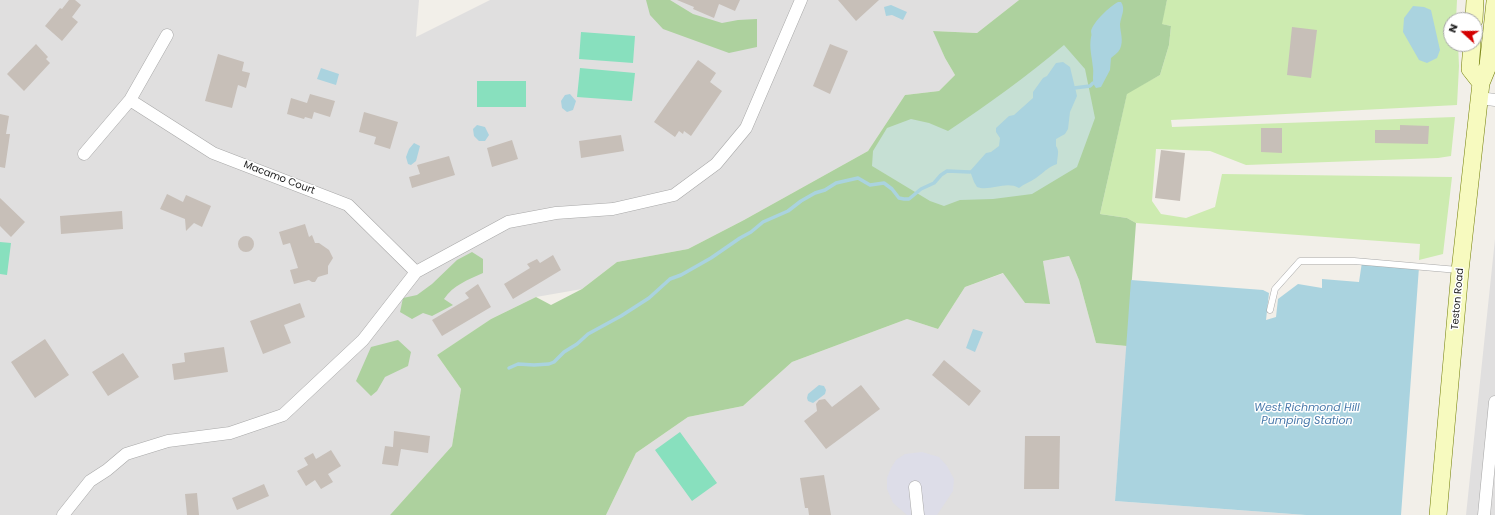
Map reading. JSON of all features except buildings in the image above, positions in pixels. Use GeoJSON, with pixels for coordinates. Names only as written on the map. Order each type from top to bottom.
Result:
{"type":"FeatureCollection","features":[{"type":"Feature","properties":{"kind":"main road"},"geometry":{"type":"LineString","coordinates":[[1474,12],[1475,0]]}},
{"type":"Feature","properties":{"kind":"main road","name":"Teston Road"},"geometry":{"type":"LineString","coordinates":[[1438,515],[1460,271],[1485,94],[1495,2]]}},
{"type":"Feature","properties":{"kind":"main road"},"geometry":{"type":"LineString","coordinates":[[1471,52],[1470,69],[1485,94]]}},
{"type":"Feature","properties":{"kind":"street"},"geometry":{"type":"LineString","coordinates":[[63,515],[90,481],[107,470],[126,454],[168,441],[230,433],[284,415],[363,340],[416,272],[508,222],[556,213],[613,209],[674,195],[716,164],[746,128],[801,0]]}},
{"type":"Feature","properties":{"kind":"street"},"geometry":{"type":"LineString","coordinates":[[84,154],[130,100],[167,35]]}},
{"type":"Feature","properties":{"kind":"street","name":"Macamo Court"},"geometry":{"type":"LineString","coordinates":[[130,100],[213,153],[348,205],[416,272]]}},
{"type":"Feature","properties":{"kind":"street"},"geometry":{"type":"LineString","coordinates":[[1484,515],[1495,402]]}},
{"type":"Feature","properties":{"kind":"street"},"geometry":{"type":"LineString","coordinates":[[915,487],[918,515]]}},
{"type":"Feature","properties":{"kind":"lane"},"geometry":{"type":"LineString","coordinates":[[1270,310],[1275,289],[1300,260],[1354,261],[1460,271]]}},
{"type":"Feature","properties":{"kind":"shaded area"},"geometry":{"type":"Polygon","coordinates":[[[0,0],[419,0],[416,37],[490,0],[1019,0],[977,33],[934,31],[945,58],[955,75],[939,91],[905,95],[868,151],[744,220],[688,249],[617,262],[582,289],[536,297],[491,319],[437,355],[461,389],[452,446],[390,515],[0,515],[0,0]]]}},
{"type":"Feature","properties":{"kind":"shaded area"},"geometry":{"type":"Polygon","coordinates":[[[1495,239],[1495,515],[1466,515],[1495,239]]]}},
{"type":"Feature","properties":{"kind":"shaded area"},"geometry":{"type":"Polygon","coordinates":[[[1069,256],[1079,280],[1096,343],[1127,346],[1115,501],[1306,515],[606,515],[636,453],[688,417],[743,406],[792,362],[907,319],[938,329],[965,287],[1004,273],[1025,303],[1049,304],[1043,261],[1069,256]]]}},
{"type":"Feature","properties":{"kind":"shaded area"},"geometry":{"type":"Polygon","coordinates":[[[922,452],[939,457],[947,466],[954,479],[953,491],[937,515],[907,515],[893,503],[887,489],[887,478],[896,460],[905,454],[922,452]]]}},
{"type":"Feature","properties":{"kind":"green space"},"geometry":{"type":"Polygon","coordinates":[[[646,0],[670,0],[693,14],[722,23],[757,19],[757,47],[729,53],[663,29],[650,15],[646,0]]]}},
{"type":"Feature","properties":{"kind":"green space"},"geometry":{"type":"Polygon","coordinates":[[[1019,0],[1167,0],[1162,24],[1171,26],[1169,45],[1160,75],[1127,94],[1100,214],[1127,218],[1136,223],[1127,346],[1096,343],[1079,280],[1069,256],[1043,261],[1050,304],[1025,303],[1003,273],[965,287],[938,329],[907,319],[792,362],[743,406],[688,417],[636,453],[606,515],[390,515],[452,446],[461,389],[437,355],[491,319],[536,297],[551,305],[582,289],[617,262],[688,249],[744,220],[868,151],[905,95],[939,91],[955,75],[945,58],[933,31],[977,33],[1019,0]]]}},
{"type":"Feature","properties":{"kind":"green space"},"geometry":{"type":"Polygon","coordinates":[[[1167,0],[1457,0],[1456,12],[1443,12],[1443,52],[1458,52],[1457,105],[1171,120],[1172,127],[1455,117],[1451,156],[1438,158],[1246,165],[1210,151],[1156,149],[1152,201],[1161,214],[1186,218],[1215,207],[1222,174],[1452,177],[1443,254],[1419,260],[1420,244],[1136,223],[1127,218],[1100,214],[1127,93],[1160,75],[1169,45],[1171,26],[1161,24],[1167,0]]]}},
{"type":"Feature","properties":{"kind":"green space"},"geometry":{"type":"Polygon","coordinates":[[[581,32],[635,36],[633,63],[579,59],[581,32]]]}},
{"type":"Feature","properties":{"kind":"green space"},"geometry":{"type":"Polygon","coordinates":[[[1064,45],[1085,69],[1095,118],[1077,167],[1032,194],[993,199],[960,200],[944,206],[930,201],[872,166],[873,151],[887,128],[911,119],[929,123],[948,131],[1008,90],[1064,45]]]}},
{"type":"Feature","properties":{"kind":"green space"},"geometry":{"type":"Polygon","coordinates":[[[580,68],[635,73],[632,101],[577,97],[580,68]]]}},
{"type":"Feature","properties":{"kind":"green space"},"geometry":{"type":"Polygon","coordinates":[[[477,81],[526,81],[526,107],[477,107],[477,81]]]}},
{"type":"Feature","properties":{"kind":"green space"},"geometry":{"type":"Polygon","coordinates":[[[0,242],[11,243],[7,275],[0,274],[0,242]]]}},
{"type":"Feature","properties":{"kind":"green space"},"geometry":{"type":"Polygon","coordinates":[[[472,252],[483,259],[483,273],[461,283],[448,294],[444,299],[453,305],[432,316],[423,313],[412,319],[400,312],[403,298],[417,295],[432,284],[457,260],[472,252]]]}},
{"type":"Feature","properties":{"kind":"green space"},"geometry":{"type":"Polygon","coordinates":[[[398,340],[411,352],[408,366],[385,377],[377,391],[371,396],[356,381],[371,347],[398,340]]]}},
{"type":"Feature","properties":{"kind":"green space"},"geometry":{"type":"Polygon","coordinates":[[[680,432],[717,483],[692,501],[655,450],[680,432]]]}},
{"type":"Feature","properties":{"kind":"water"},"geometry":{"type":"Polygon","coordinates":[[[1118,2],[1121,2],[1123,7],[1120,24],[1122,39],[1121,46],[1118,52],[1111,58],[1110,70],[1101,87],[1096,88],[1093,81],[1090,45],[1091,31],[1095,23],[1102,15],[1118,2]]]}},
{"type":"Feature","properties":{"kind":"water"},"geometry":{"type":"Polygon","coordinates":[[[891,5],[907,12],[903,20],[892,15],[886,16],[884,7],[891,5]]]}},
{"type":"Feature","properties":{"kind":"water"},"geometry":{"type":"Polygon","coordinates":[[[1413,6],[1424,7],[1431,10],[1440,50],[1437,58],[1427,63],[1419,60],[1403,32],[1404,18],[1413,6]]]}},
{"type":"Feature","properties":{"kind":"water"},"geometry":{"type":"Polygon","coordinates":[[[1063,62],[1070,67],[1077,96],[1070,112],[1068,129],[1065,134],[1056,139],[1058,152],[1057,164],[1048,168],[1036,178],[1019,188],[1009,185],[987,188],[977,187],[970,171],[986,153],[991,152],[999,146],[1000,138],[996,132],[996,128],[1009,116],[1014,115],[1033,98],[1033,92],[1043,78],[1047,76],[1056,63],[1063,62]]]}},
{"type":"Feature","properties":{"kind":"water"},"geometry":{"type":"Polygon","coordinates":[[[321,68],[339,74],[336,85],[317,79],[321,68]]]}},
{"type":"Feature","properties":{"kind":"water"},"geometry":{"type":"Polygon","coordinates":[[[570,94],[576,101],[573,110],[567,112],[562,108],[561,101],[565,95],[570,94]]]}},
{"type":"Feature","properties":{"kind":"water"},"geometry":{"type":"Polygon","coordinates":[[[477,125],[485,127],[489,135],[485,141],[479,141],[474,136],[473,129],[477,125]]]}},
{"type":"Feature","properties":{"kind":"water"},"geometry":{"type":"Polygon","coordinates":[[[414,143],[420,146],[416,161],[411,165],[408,164],[406,157],[409,149],[414,143]]]}},
{"type":"Feature","properties":{"kind":"water","name":"West Richmond Hill Pumping Station"},"geometry":{"type":"Polygon","coordinates":[[[1362,262],[1419,267],[1401,515],[1306,515],[1115,501],[1131,280],[1263,290],[1269,293],[1266,320],[1276,317],[1278,299],[1298,284],[1322,288],[1322,279],[1359,282],[1362,262]]]}},
{"type":"Feature","properties":{"kind":"water"},"geometry":{"type":"Polygon","coordinates":[[[973,329],[983,332],[975,352],[966,348],[973,329]]]}},
{"type":"Feature","properties":{"kind":"water"},"geometry":{"type":"Polygon","coordinates":[[[819,385],[824,386],[826,390],[825,394],[813,403],[808,401],[808,394],[819,385]]]}},
{"type":"Feature","properties":{"kind":"waterway"},"geometry":{"type":"LineString","coordinates":[[1074,88],[1090,86],[1093,83]]}},
{"type":"Feature","properties":{"kind":"waterway"},"geometry":{"type":"LineString","coordinates":[[509,368],[518,364],[534,365],[549,364],[554,362],[564,352],[577,344],[588,334],[621,316],[649,298],[670,279],[681,275],[711,258],[751,232],[763,222],[788,211],[801,201],[836,183],[858,178],[870,185],[884,183],[892,189],[899,198],[909,199],[921,189],[934,183],[947,171],[970,172]]}}]}
